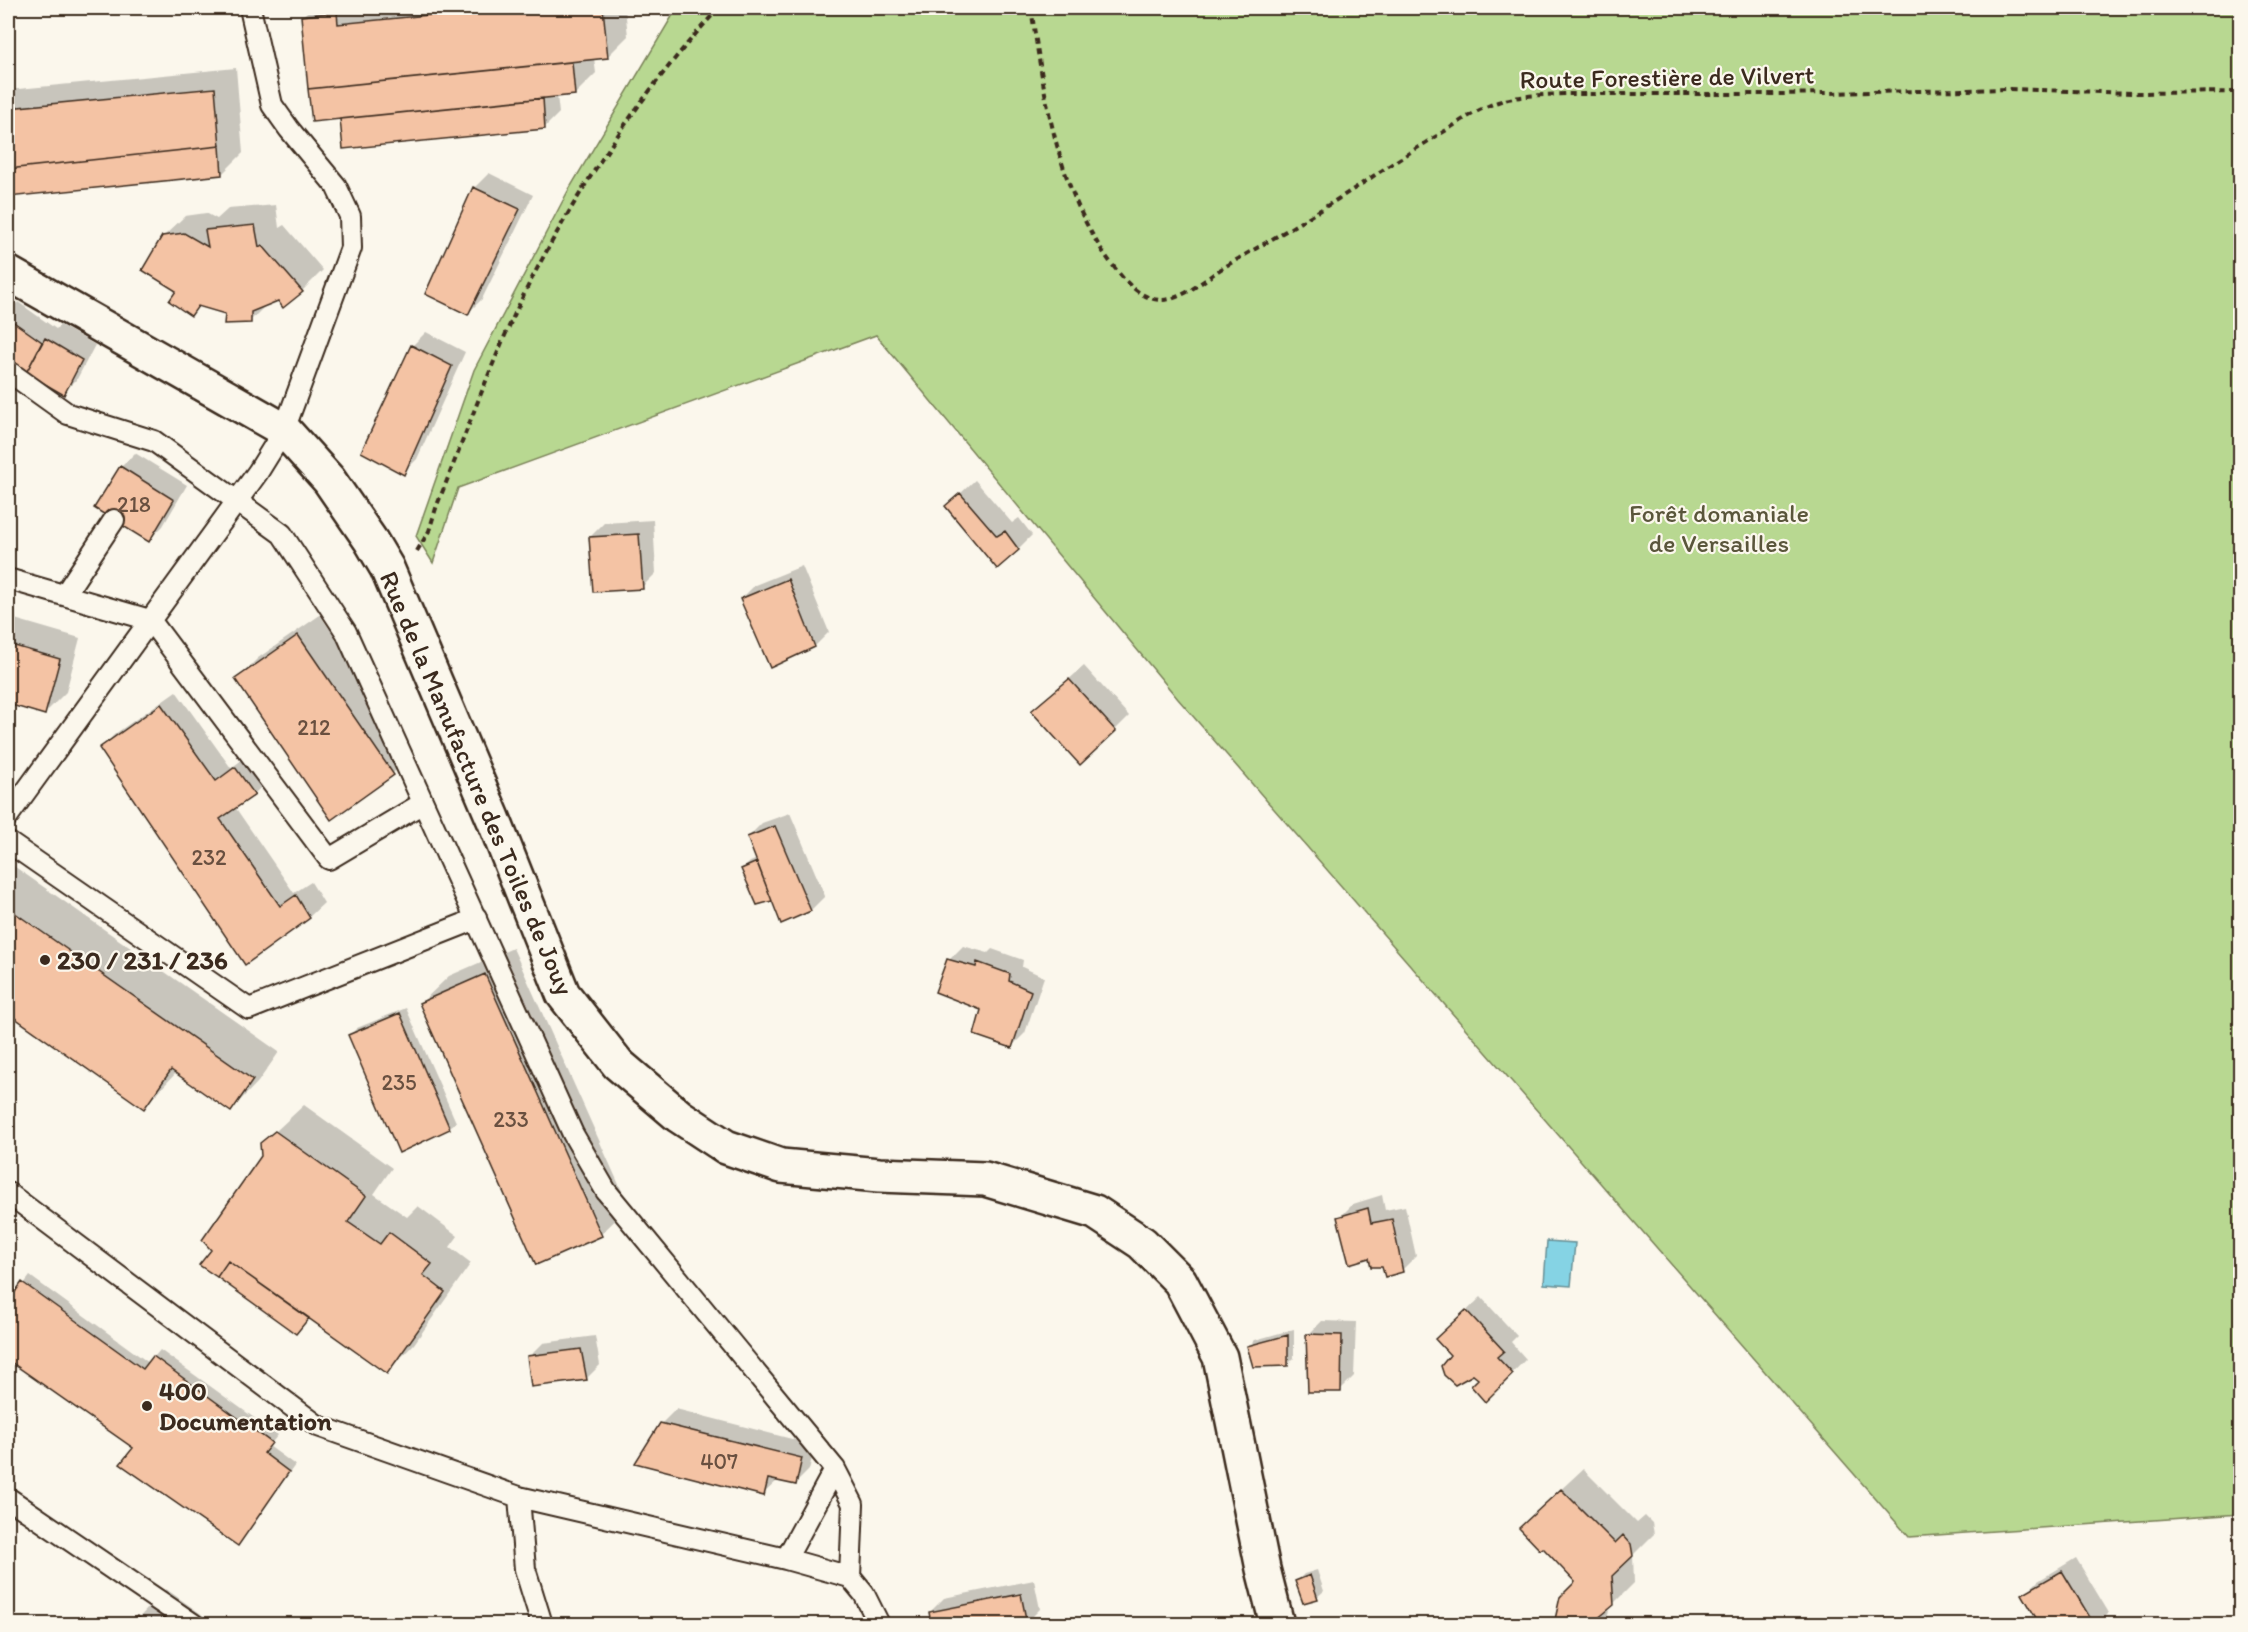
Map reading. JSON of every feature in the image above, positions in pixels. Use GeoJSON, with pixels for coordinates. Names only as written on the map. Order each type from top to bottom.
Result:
{"type":"FeatureCollection","features":[{"type":"Feature","properties":{"kind":"street","name":"Rue de la Manufacture des Toiles de Jouy"},"geometry":{"type":"LineString","coordinates":[[8,273],[284,430],[329,480],[387,568],[493,818],[564,994],[618,1064],[679,1116],[726,1147],[781,1166],[879,1175],[985,1179],[1095,1212],[1142,1243],[1180,1281],[1220,1357],[1263,1569],[1277,1624]]}},
{"type":"Feature","properties":{"kind":"lane"},"geometry":{"type":"LineString","coordinates":[[8,816],[237,500],[284,430],[351,248],[350,216],[336,186],[272,105],[250,8]]}},
{"type":"Feature","properties":{"kind":"lane"},"geometry":{"type":"LineString","coordinates":[[8,371],[68,414],[154,441],[282,534],[346,632],[573,1134],[606,1191],[835,1469],[853,1504],[850,1577]]}},
{"type":"Feature","properties":{"kind":"lane"},"geometry":{"type":"LineString","coordinates":[[65,594],[114,520]]}},
{"type":"Feature","properties":{"kind":"lane"},"geometry":{"type":"LineString","coordinates":[[8,579],[150,620],[329,860],[423,803]]}},
{"type":"Feature","properties":{"kind":"lane"},"geometry":{"type":"LineString","coordinates":[[8,842],[249,1009],[464,924],[476,917]]}},
{"type":"Feature","properties":{"kind":"lane"},"geometry":{"type":"LineString","coordinates":[[8,1193],[318,1426],[519,1497],[786,1559],[850,1577],[864,1594],[879,1624]]}},
{"type":"Feature","properties":{"kind":"lane"},"geometry":{"type":"LineString","coordinates":[[786,1559],[835,1469]]}},
{"type":"Feature","properties":{"kind":"lane"},"geometry":{"type":"LineString","coordinates":[[519,1497],[525,1569],[542,1624]]}},
{"type":"Feature","properties":{"kind":"lane"},"geometry":{"type":"LineString","coordinates":[[8,1498],[193,1624]]}},
{"type":"Feature","properties":{"kind":"path"},"geometry":{"type":"LineString","coordinates":[[415,554],[422,547],[429,531],[437,505],[505,338],[538,266],[618,135],[668,68],[719,8]]}},
{"type":"Feature","properties":{"kind":"path","name":"Route Forestière de Vilvert"},"geometry":{"type":"LineString","coordinates":[[1031,8],[1054,133],[1071,189],[1093,236],[1129,286],[1146,296],[1163,300],[1187,292],[1469,116],[1498,102],[1533,95],[1780,94],[2009,89],[2133,93],[2241,92]]}},
{"type":"Feature","properties":{"kind":"green space","name":"Forêt domaniale de Versailles"},"geometry":{"type":"Polygon","coordinates":[[[677,8],[2240,8],[2240,1514],[1909,1537],[1178,699],[876,335],[458,488],[433,563],[416,536],[474,370],[568,191],[677,8]]]}},
{"type":"Feature","properties":{"kind":"water"},"geometry":{"type":"Polygon","coordinates":[[[1547,1241],[1575,1243],[1571,1286],[1544,1284],[1547,1241]]]}},
{"type":"Feature","properties":{"kind":"building"},"geometry":{"type":"Polygon","coordinates":[[[499,8],[603,8],[608,58],[308,89],[301,16],[337,12],[338,24],[499,8]]]}},
{"type":"Feature","properties":{"kind":"building"},"geometry":{"type":"Polygon","coordinates":[[[572,62],[575,95],[312,122],[308,89],[572,62]]]}},
{"type":"Feature","properties":{"kind":"building"},"geometry":{"type":"Polygon","coordinates":[[[215,88],[220,146],[8,169],[8,108],[215,88]]]}},
{"type":"Feature","properties":{"kind":"building"},"geometry":{"type":"Polygon","coordinates":[[[543,98],[545,129],[343,149],[340,119],[543,98]]]}},
{"type":"Feature","properties":{"kind":"building"},"geometry":{"type":"Polygon","coordinates":[[[220,146],[222,175],[8,197],[8,169],[220,146]]]}},
{"type":"Feature","properties":{"kind":"building"},"geometry":{"type":"Polygon","coordinates":[[[473,187],[520,209],[468,315],[425,294],[473,187]]]}},
{"type":"Feature","properties":{"kind":"building"},"geometry":{"type":"Polygon","coordinates":[[[255,225],[259,247],[262,245],[303,292],[283,308],[278,301],[251,312],[251,323],[224,324],[225,314],[198,306],[191,316],[169,301],[176,291],[142,270],[162,236],[184,233],[208,247],[205,230],[255,225]]]}},
{"type":"Feature","properties":{"kind":"building"},"geometry":{"type":"Polygon","coordinates":[[[8,318],[42,342],[26,373],[8,359],[8,318]]]}},
{"type":"Feature","properties":{"kind":"building"},"geometry":{"type":"Polygon","coordinates":[[[45,338],[82,360],[64,395],[26,373],[45,338]]]}},
{"type":"Feature","properties":{"kind":"building"},"geometry":{"type":"Polygon","coordinates":[[[411,345],[452,366],[404,475],[361,452],[411,345]]]}},
{"type":"Feature","properties":{"kind":"building"},"geometry":{"type":"Polygon","coordinates":[[[120,466],[174,500],[149,542],[94,508],[120,466]]]}},
{"type":"Feature","properties":{"kind":"building"},"geometry":{"type":"Polygon","coordinates":[[[960,493],[997,536],[1005,531],[1019,550],[997,569],[945,506],[960,493]]]}},
{"type":"Feature","properties":{"kind":"building"},"geometry":{"type":"Polygon","coordinates":[[[639,534],[643,589],[593,592],[589,537],[639,534]]]}},
{"type":"Feature","properties":{"kind":"building"},"geometry":{"type":"Polygon","coordinates":[[[788,579],[815,647],[770,668],[740,599],[788,579]]]}},
{"type":"Feature","properties":{"kind":"building"},"geometry":{"type":"Polygon","coordinates":[[[298,635],[394,775],[331,820],[235,679],[298,635]]]}},
{"type":"Feature","properties":{"kind":"building"},"geometry":{"type":"Polygon","coordinates":[[[8,644],[60,659],[45,715],[8,704],[8,644]]]}},
{"type":"Feature","properties":{"kind":"building"},"geometry":{"type":"Polygon","coordinates":[[[1069,679],[1116,731],[1080,765],[1031,711],[1069,679]]]}},
{"type":"Feature","properties":{"kind":"building"},"geometry":{"type":"Polygon","coordinates":[[[161,704],[216,781],[235,767],[255,795],[220,819],[280,906],[296,895],[310,918],[245,965],[99,748],[161,704]]]}},
{"type":"Feature","properties":{"kind":"building"},"geometry":{"type":"Polygon","coordinates":[[[775,826],[811,911],[781,924],[747,837],[775,826]]]}},
{"type":"Feature","properties":{"kind":"building"},"geometry":{"type":"Polygon","coordinates":[[[757,862],[772,901],[757,905],[741,869],[757,862]]]}},
{"type":"Feature","properties":{"kind":"building","name":"230 / 231 / 236"},"geometry":{"type":"Polygon","coordinates":[[[8,908],[253,1080],[231,1112],[171,1070],[144,1109],[8,1013],[8,908]]]}},
{"type":"Feature","properties":{"kind":"building"},"geometry":{"type":"Polygon","coordinates":[[[947,959],[976,967],[977,962],[1010,974],[1009,981],[1031,991],[1012,1048],[974,1035],[981,1010],[935,992],[947,959]]]}},
{"type":"Feature","properties":{"kind":"building"},"geometry":{"type":"Polygon","coordinates":[[[485,974],[602,1236],[536,1265],[419,1003],[485,974]]]}},
{"type":"Feature","properties":{"kind":"building"},"geometry":{"type":"Polygon","coordinates":[[[400,1013],[450,1129],[399,1153],[348,1035],[400,1013]]]}},
{"type":"Feature","properties":{"kind":"building"},"geometry":{"type":"Polygon","coordinates":[[[275,1131],[366,1196],[348,1222],[380,1244],[389,1232],[432,1264],[423,1275],[445,1292],[387,1374],[228,1261],[217,1277],[199,1265],[211,1250],[202,1240],[261,1156],[260,1143],[275,1131]]]}},
{"type":"Feature","properties":{"kind":"building"},"geometry":{"type":"Polygon","coordinates":[[[1368,1208],[1371,1223],[1392,1219],[1403,1272],[1385,1277],[1382,1267],[1371,1267],[1369,1258],[1349,1264],[1337,1217],[1368,1208]]]}},
{"type":"Feature","properties":{"kind":"building"},"geometry":{"type":"Polygon","coordinates":[[[228,1261],[309,1318],[296,1334],[217,1277],[228,1261]]]}},
{"type":"Feature","properties":{"kind":"building","name":"400 Documentation"},"geometry":{"type":"Polygon","coordinates":[[[22,1282],[143,1369],[153,1356],[272,1443],[264,1453],[289,1472],[238,1546],[120,1464],[133,1448],[8,1360],[8,1302],[22,1282]]]}},
{"type":"Feature","properties":{"kind":"building"},"geometry":{"type":"Polygon","coordinates":[[[1466,1310],[1504,1351],[1497,1357],[1513,1374],[1485,1402],[1471,1386],[1478,1379],[1473,1375],[1455,1385],[1444,1375],[1441,1366],[1450,1355],[1435,1339],[1466,1310]]]}},
{"type":"Feature","properties":{"kind":"building"},"geometry":{"type":"Polygon","coordinates":[[[1306,1334],[1342,1335],[1341,1392],[1308,1392],[1306,1334]]]}},
{"type":"Feature","properties":{"kind":"building"},"geometry":{"type":"Polygon","coordinates":[[[1288,1335],[1288,1366],[1253,1367],[1247,1346],[1288,1335]]]}},
{"type":"Feature","properties":{"kind":"building"},"geometry":{"type":"Polygon","coordinates":[[[581,1349],[587,1380],[531,1387],[527,1356],[581,1349]]]}},
{"type":"Feature","properties":{"kind":"building"},"geometry":{"type":"Polygon","coordinates":[[[660,1423],[802,1458],[796,1485],[768,1479],[764,1496],[635,1463],[660,1423]]]}},
{"type":"Feature","properties":{"kind":"building"},"geometry":{"type":"Polygon","coordinates":[[[1561,1489],[1615,1543],[1623,1535],[1631,1544],[1633,1556],[1612,1576],[1614,1605],[1591,1624],[1554,1624],[1560,1597],[1575,1582],[1543,1548],[1540,1550],[1519,1528],[1561,1489]]]}},
{"type":"Feature","properties":{"kind":"building"},"geometry":{"type":"Polygon","coordinates":[[[2062,1571],[2094,1624],[2041,1624],[2036,1618],[2022,1594],[2062,1571]]]}},
{"type":"Feature","properties":{"kind":"building"},"geometry":{"type":"Polygon","coordinates":[[[1310,1575],[1318,1599],[1303,1603],[1295,1581],[1310,1575]]]}},
{"type":"Feature","properties":{"kind":"building"},"geometry":{"type":"Polygon","coordinates":[[[1021,1594],[1027,1624],[931,1624],[929,1612],[1021,1594]]]}},
{"type":"Feature","properties":{"kind":"building"},"geometry":{"type":"Polygon","coordinates":[[[137,1616],[149,1624],[131,1624],[137,1616]]]}},
{"type":"Feature","properties":{"kind":"place","name":"230 / 231 / 236"},"geometry":{"type":"Point","coordinates":[45,960]}},
{"type":"Feature","properties":{"kind":"place","name":"400 Documentation"},"geometry":{"type":"Point","coordinates":[147,1406]}}]}
